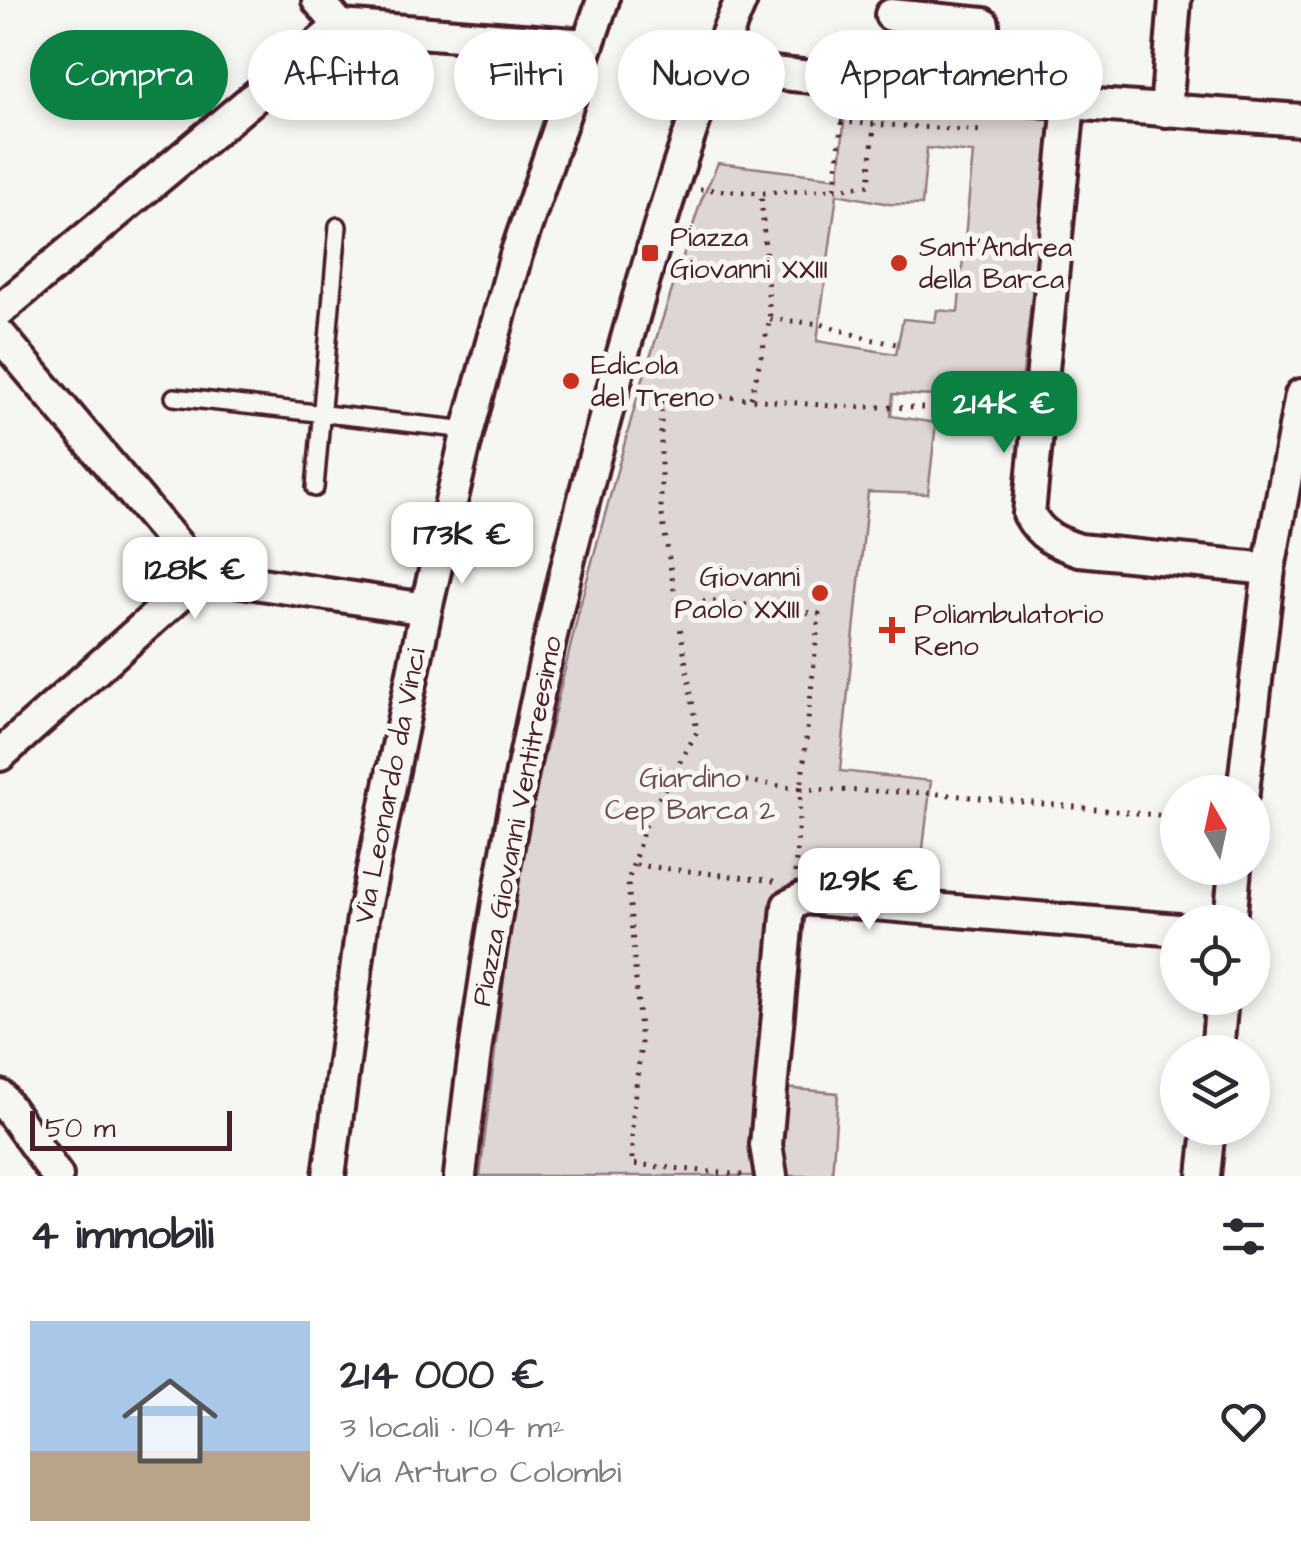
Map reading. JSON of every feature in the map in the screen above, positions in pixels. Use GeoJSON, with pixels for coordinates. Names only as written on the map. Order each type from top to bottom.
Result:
{"type":"FeatureCollection","features":[{"type":"Feature","properties":{"kind":"street"},"geometry":{"type":"LineString","coordinates":[[318,0],[340,26]]}},
{"type":"Feature","properties":{"kind":"street","name":"Via Leonardo da Vinci"},"geometry":{"type":"LineString","coordinates":[[592,30],[603,0]]}},
{"type":"Feature","properties":{"kind":"street","name":"Piazza Giovanni Ventitreesimo"},"geometry":{"type":"LineString","coordinates":[[727,30],[740,0]]}},
{"type":"Feature","properties":{"kind":"street"},"geometry":{"type":"LineString","coordinates":[[1166,111],[1175,0]]}},
{"type":"Feature","properties":{"kind":"street"},"geometry":{"type":"LineString","coordinates":[[890,15],[983,24],[983,30]]}},
{"type":"Feature","properties":{"kind":"street"},"geometry":{"type":"LineString","coordinates":[[0,310],[340,26],[454,35]]}},
{"type":"Feature","properties":{"kind":"street"},"geometry":{"type":"LineString","coordinates":[[1103,106],[1301,120]]}},
{"type":"Feature","properties":{"kind":"street","name":"Via Leonardo da Vinci"},"geometry":{"type":"LineString","coordinates":[[329,1176],[363,918],[426,609],[468,430],[516,256],[562,120]]}},
{"type":"Feature","properties":{"kind":"street","name":"Piazza Giovanni Ventitreesimo"},"geometry":{"type":"LineString","coordinates":[[460,1176],[493,931],[550,637],[580,509],[650,253],[694,120]]}},
{"type":"Feature","properties":{"kind":"street"},"geometry":{"type":"LineString","coordinates":[[1067,120],[1028,514],[1038,532],[1079,550],[1268,569]]}},
{"type":"Feature","properties":{"kind":"street"},"geometry":{"type":"LineString","coordinates":[[0,335],[202,575],[426,609]]}},
{"type":"Feature","properties":{"kind":"street"},"geometry":{"type":"LineString","coordinates":[[1245,775],[1268,569],[1301,395]]}},
{"type":"Feature","properties":{"kind":"street"},"geometry":{"type":"LineString","coordinates":[[0,755],[202,575]]}},
{"type":"Feature","properties":{"kind":"street"},"geometry":{"type":"LineString","coordinates":[[771,1176],[766,1145],[788,906],[804,898],[1160,928]]}},
{"type":"Feature","properties":{"kind":"street"},"geometry":{"type":"LineString","coordinates":[[0,1096],[57,1176]]}},
{"type":"Feature","properties":{"kind":"street"},"geometry":{"type":"LineString","coordinates":[[1204,1176],[1207,1145]]}},
{"type":"Feature","properties":{"kind":"lane"},"geometry":{"type":"LineString","coordinates":[[315,488],[338,226]]}},
{"type":"Feature","properties":{"kind":"lane"},"geometry":{"type":"LineString","coordinates":[[174,397],[468,430]]}},
{"type":"Feature","properties":{"kind":"path"},"geometry":{"type":"LineString","coordinates":[[835,189],[840,122],[984,132]]}},
{"type":"Feature","properties":{"kind":"path"},"geometry":{"type":"LineString","coordinates":[[697,189],[761,193],[869,185],[874,124]]}},
{"type":"Feature","properties":{"kind":"path"},"geometry":{"type":"LineString","coordinates":[[751,398],[770,319],[761,193]]}},
{"type":"Feature","properties":{"kind":"path"},"geometry":{"type":"LineString","coordinates":[[770,319],[821,324],[902,345]]}},
{"type":"Feature","properties":{"kind":"path"},"geometry":{"type":"LineString","coordinates":[[750,1176],[632,1164],[632,1120],[641,1044],[628,880],[647,819],[697,732],[661,509],[661,402],[665,397],[693,394],[832,406],[1038,410]]}},
{"type":"Feature","properties":{"kind":"path"},"geometry":{"type":"LineString","coordinates":[[676,602],[715,602],[819,614],[794,884]]}},
{"type":"Feature","properties":{"kind":"path"},"geometry":{"type":"LineString","coordinates":[[673,770],[801,789],[930,792],[1160,815]]}},
{"type":"Feature","properties":{"kind":"path"},"geometry":{"type":"LineString","coordinates":[[635,864],[776,882]]}},
{"type":"Feature","properties":{"kind":"green space","name":"Giardino Cep Barca 2"},"geometry":{"type":"Polygon","coordinates":[[[844,120],[1052,120],[1020,400],[893,394],[891,416],[936,423],[928,494],[868,492],[840,771],[931,781],[917,899],[804,894],[785,1088],[838,1093],[832,1176],[480,1176],[517,869],[582,598],[639,391],[701,201],[718,163],[839,178],[844,120]],[[927,148],[922,205],[889,204],[837,194],[817,341],[896,354],[903,319],[935,322],[937,310],[958,312],[973,153],[927,148]]]}},
{"type":"Feature","properties":{"kind":"place","name":"Piazza Giovanni XXIII"},"geometry":{"type":"Point","coordinates":[650,253]}},
{"type":"Feature","properties":{"kind":"place","name":"Sant'Andrea della Barca"},"geometry":{"type":"Point","coordinates":[899,263]}},
{"type":"Feature","properties":{"kind":"place","name":"Edicola del Treno"},"geometry":{"type":"Point","coordinates":[571,381]}},
{"type":"Feature","properties":{"kind":"place","name":"Giovanni Paolo XXIII"},"geometry":{"type":"Point","coordinates":[820,593]}},
{"type":"Feature","properties":{"kind":"place","name":"Poliambulatorio Reno"},"geometry":{"type":"Point","coordinates":[892,630]}}]}
